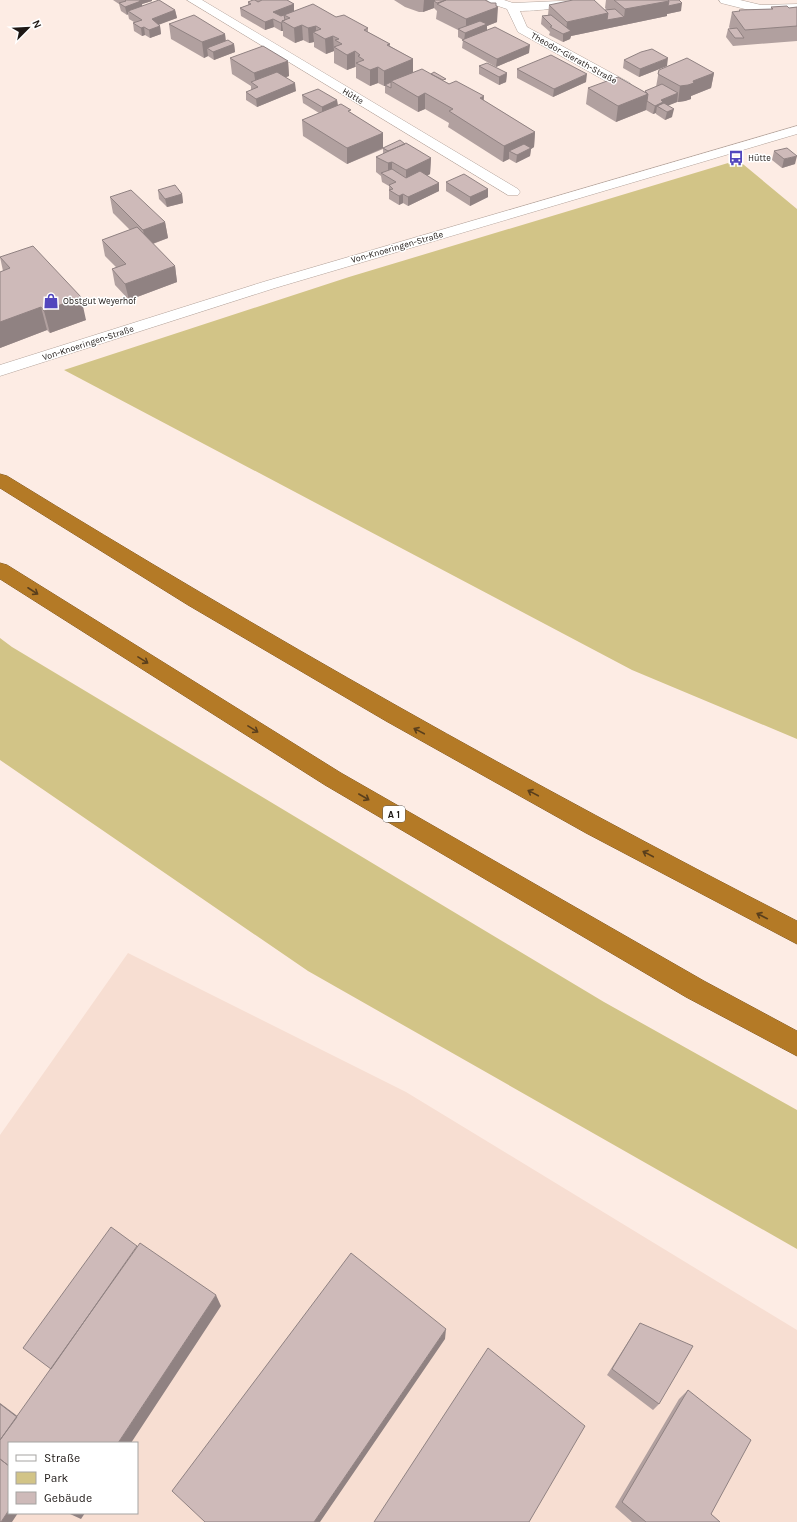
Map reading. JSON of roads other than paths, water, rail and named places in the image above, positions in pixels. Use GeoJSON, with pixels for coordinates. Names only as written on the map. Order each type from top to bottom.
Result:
{"type":"FeatureCollection","features":[{"type":"Feature","properties":{"kind":"highway"},"geometry":{"type":"LineString","coordinates":[[0,480],[118,554],[395,718],[797,933]]}},
{"type":"Feature","properties":{"kind":"highway","name":"A 1"},"geometry":{"type":"LineString","coordinates":[[0,570],[333,779],[695,989],[797,1044]]}},
{"type":"Feature","properties":{"kind":"street","name":"Hütte"},"geometry":{"type":"LineString","coordinates":[[193,0],[513,192]]}},
{"type":"Feature","properties":{"kind":"street"},"geometry":{"type":"LineString","coordinates":[[493,0],[512,7],[536,7],[577,0]]}},
{"type":"Feature","properties":{"kind":"street"},"geometry":{"type":"LineString","coordinates":[[725,0],[761,9],[797,8]]}},
{"type":"Feature","properties":{"kind":"street","name":"Theodor-Gierath-Straße"},"geometry":{"type":"LineString","coordinates":[[512,7],[522,29],[625,86]]}},
{"type":"Feature","properties":{"kind":"street","name":"Von-Knoeringen-Straße"},"geometry":{"type":"LineString","coordinates":[[0,371],[276,283],[797,130]]}},
{"type":"Feature","properties":{"kind":"place","name":"Hütte"},"geometry":{"type":"Point","coordinates":[736,158]}},
{"type":"Feature","properties":{"kind":"place","name":"Obstgut Weyerhof"},"geometry":{"type":"Point","coordinates":[51,301]}}]}
